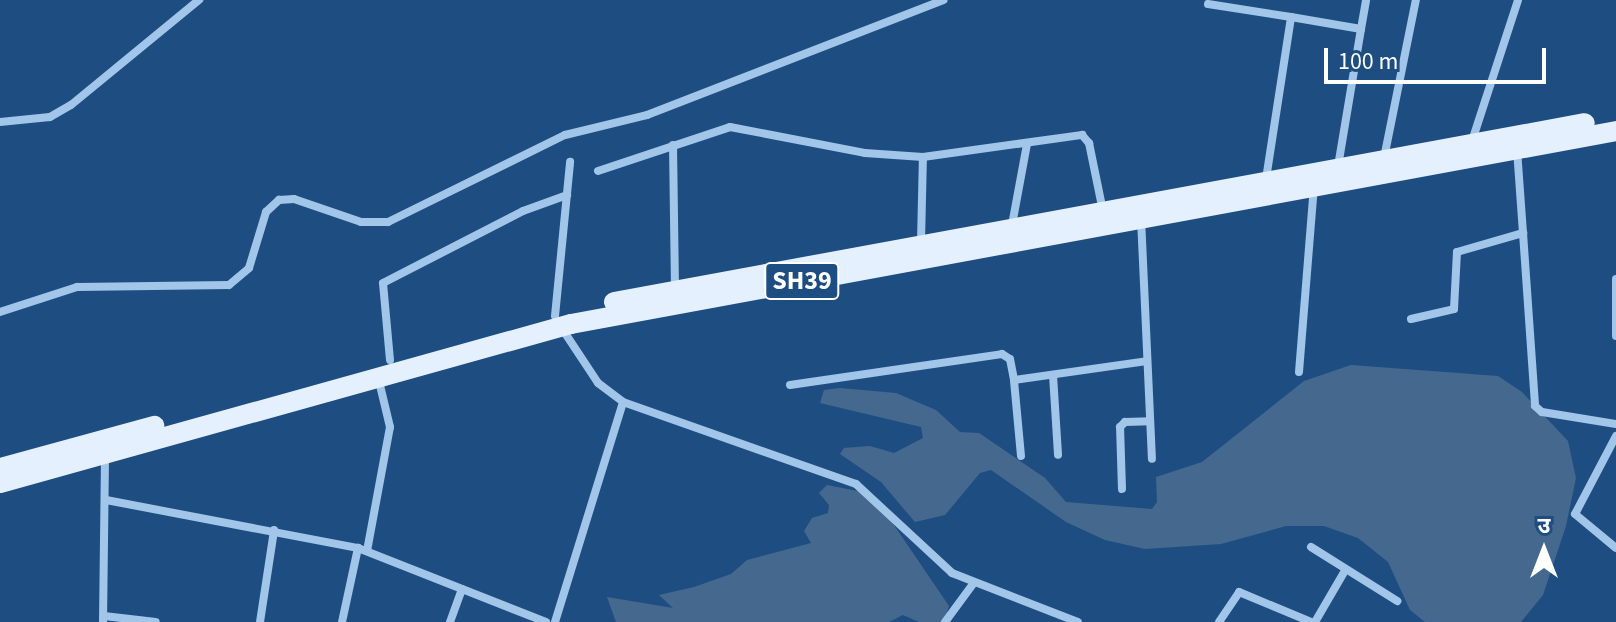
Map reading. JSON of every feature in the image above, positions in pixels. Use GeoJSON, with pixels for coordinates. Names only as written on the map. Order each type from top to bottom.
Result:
{"type":"FeatureCollection","features":[{"type":"Feature","properties":{"kind":"main road","name":"SH39"},"geometry":{"type":"LineString","coordinates":[[558,322],[1104,216],[1265,180],[1616,118]]}},
{"type":"Feature","properties":{"kind":"main road","name":"SH39"},"geometry":{"type":"LineString","coordinates":[[0,468],[675,289],[1012,225],[1104,216],[1141,217],[1616,131]]}},
{"type":"Feature","properties":{"kind":"main road","name":"SH39"},"geometry":{"type":"LineString","coordinates":[[0,483],[105,456],[384,368]]}},
{"type":"Feature","properties":{"kind":"street"},"geometry":{"type":"LineString","coordinates":[[0,122],[50,117],[71,105],[199,0]]}},
{"type":"Feature","properties":{"kind":"street"},"geometry":{"type":"LineString","coordinates":[[0,312],[77,287],[229,285],[249,268],[266,212],[279,200],[294,199],[361,222],[388,222],[565,135],[647,115],[943,0]]}},
{"type":"Feature","properties":{"kind":"street"},"geometry":{"type":"LineString","coordinates":[[1338,168],[1366,0]]}},
{"type":"Feature","properties":{"kind":"street"},"geometry":{"type":"LineString","coordinates":[[1384,159],[1416,0]]}},
{"type":"Feature","properties":{"kind":"street"},"geometry":{"type":"LineString","coordinates":[[1471,142],[1518,0]]}},
{"type":"Feature","properties":{"kind":"street"},"geometry":{"type":"LineString","coordinates":[[1208,4],[1361,29]]}},
{"type":"Feature","properties":{"kind":"street"},"geometry":{"type":"LineString","coordinates":[[1265,180],[1291,17]]}},
{"type":"Feature","properties":{"kind":"street"},"geometry":{"type":"LineString","coordinates":[[598,171],[730,127],[865,153],[923,157],[1086,137],[1104,216]]}},
{"type":"Feature","properties":{"kind":"street"},"geometry":{"type":"LineString","coordinates":[[1012,225],[1027,144]]}},
{"type":"Feature","properties":{"kind":"street"},"geometry":{"type":"LineString","coordinates":[[673,145],[675,289]]}},
{"type":"Feature","properties":{"kind":"street"},"geometry":{"type":"LineString","coordinates":[[1517,150],[1535,406],[1542,412],[1616,424]]}},
{"type":"Feature","properties":{"kind":"street"},"geometry":{"type":"LineString","coordinates":[[921,242],[923,157]]}},
{"type":"Feature","properties":{"kind":"street"},"geometry":{"type":"LineString","coordinates":[[570,162],[558,322],[598,383],[623,402],[856,484],[940,564],[973,584],[1033,601],[1078,622]]}},
{"type":"Feature","properties":{"kind":"street"},"geometry":{"type":"LineString","coordinates":[[1299,372],[1314,185]]}},
{"type":"Feature","properties":{"kind":"street"},"geometry":{"type":"LineString","coordinates":[[342,622],[390,427],[384,368],[383,283],[523,211],[567,195]]}},
{"type":"Feature","properties":{"kind":"street"},"geometry":{"type":"LineString","coordinates":[[1141,217],[1152,459]]}},
{"type":"Feature","properties":{"kind":"street"},"geometry":{"type":"LineString","coordinates":[[1411,319],[1454,309],[1457,252],[1523,233]]}},
{"type":"Feature","properties":{"kind":"street"},"geometry":{"type":"LineString","coordinates":[[1616,279],[1616,336]]}},
{"type":"Feature","properties":{"kind":"street"},"geometry":{"type":"LineString","coordinates":[[790,385],[1002,354],[1010,359],[1014,380],[1021,456]]}},
{"type":"Feature","properties":{"kind":"street"},"geometry":{"type":"LineString","coordinates":[[1014,380],[1147,361]]}},
{"type":"Feature","properties":{"kind":"street"},"geometry":{"type":"LineString","coordinates":[[1053,375],[1058,455]]}},
{"type":"Feature","properties":{"kind":"street"},"geometry":{"type":"LineString","coordinates":[[555,622],[623,402]]}},
{"type":"Feature","properties":{"kind":"street"},"geometry":{"type":"LineString","coordinates":[[1122,489],[1120,427],[1125,422],[1150,421]]}},
{"type":"Feature","properties":{"kind":"street"},"geometry":{"type":"LineString","coordinates":[[1616,436],[1575,514],[1616,548]]}},
{"type":"Feature","properties":{"kind":"street"},"geometry":{"type":"LineString","coordinates":[[105,456],[103,619],[156,622]]}},
{"type":"Feature","properties":{"kind":"street"},"geometry":{"type":"LineString","coordinates":[[106,500],[274,530],[362,550],[546,622]]}},
{"type":"Feature","properties":{"kind":"street"},"geometry":{"type":"LineString","coordinates":[[260,622],[274,530]]}},
{"type":"Feature","properties":{"kind":"street"},"geometry":{"type":"LineString","coordinates":[[1311,547],[1397,601]]}},
{"type":"Feature","properties":{"kind":"street"},"geometry":{"type":"LineString","coordinates":[[1219,622],[1239,592],[1313,622],[1346,569]]}},
{"type":"Feature","properties":{"kind":"street"},"geometry":{"type":"LineString","coordinates":[[945,622],[973,584]]}},
{"type":"Feature","properties":{"kind":"street"},"geometry":{"type":"LineString","coordinates":[[450,622],[462,589]]}},
{"type":"Feature","properties":{"kind":"water"},"geometry":{"type":"Polygon","coordinates":[[[1351,365],[1498,376],[1522,392],[1568,441],[1576,478],[1566,526],[1543,595],[1521,622],[1425,622],[1410,610],[1388,562],[1358,538],[1324,526],[1286,526],[1221,544],[1145,549],[1105,540],[1066,522],[991,470],[980,473],[945,515],[915,522],[881,482],[840,454],[844,448],[870,446],[894,453],[923,438],[921,427],[820,403],[824,390],[840,388],[896,393],[936,410],[960,432],[979,433],[1045,478],[1066,502],[1152,509],[1157,502],[1156,477],[1202,462],[1304,381],[1351,365]]]}},
{"type":"Feature","properties":{"kind":"water"},"geometry":{"type":"Polygon","coordinates":[[[827,485],[863,492],[881,506],[949,606],[944,622],[919,622],[903,615],[889,622],[616,622],[607,597],[673,608],[659,595],[731,574],[747,560],[811,543],[804,531],[812,518],[828,513],[829,505],[819,493],[827,485]]]}}]}
